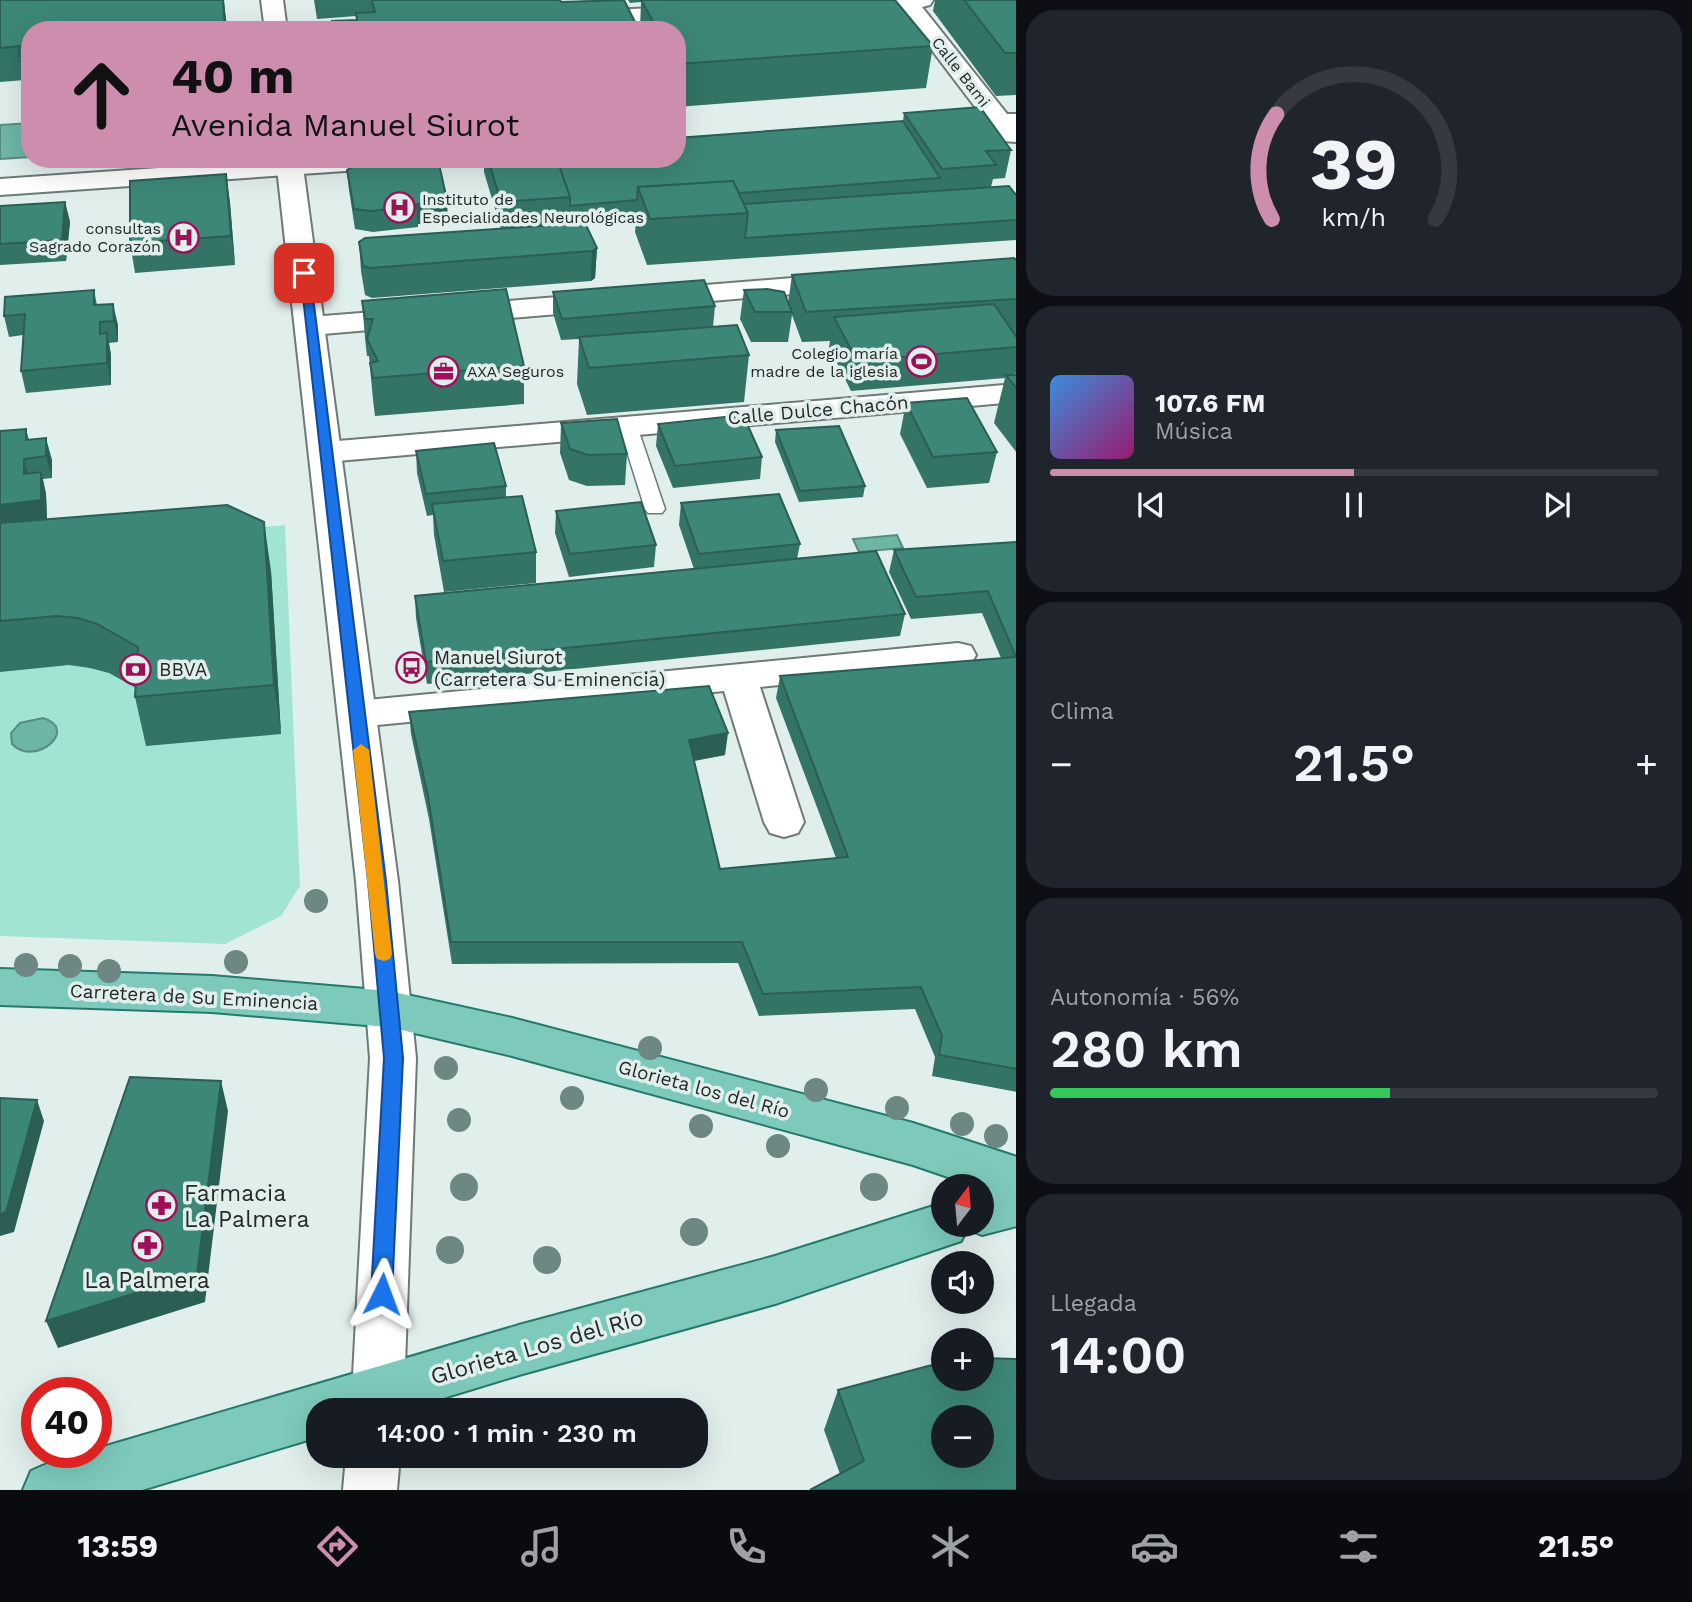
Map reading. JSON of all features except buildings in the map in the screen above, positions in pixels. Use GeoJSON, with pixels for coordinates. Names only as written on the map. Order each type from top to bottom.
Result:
{"type":"FeatureCollection","features":[{"type":"Feature","properties":{"kind":"main road","name":"Carretera de Su Eminencia"},"geometry":{"type":"LineString","coordinates":[[0,987],[212,994],[389,1009]]}},
{"type":"Feature","properties":{"kind":"main road","name":"Glorieta los del Río"},"geometry":{"type":"LineString","coordinates":[[389,1009],[512,1037],[900,1141],[1016,1179]]}},
{"type":"Feature","properties":{"kind":"main road"},"geometry":{"type":"LineString","coordinates":[[994,1210],[1016,1204]]}},
{"type":"Feature","properties":{"kind":"main road","name":"Glorieta Los del Río"},"geometry":{"type":"LineString","coordinates":[[388,1398],[519,1350],[775,1280],[931,1229]]}},
{"type":"Feature","properties":{"kind":"main road"},"geometry":{"type":"LineString","coordinates":[[50,1490],[306,1415]]}},
{"type":"Feature","properties":{"kind":"street"},"geometry":{"type":"LineString","coordinates":[[272,0],[275,21]]}},
{"type":"Feature","properties":{"kind":"street","name":"Calle Bami"},"geometry":{"type":"LineString","coordinates":[[905,0],[1008,121],[1016,141]]}},
{"type":"Feature","properties":{"kind":"street"},"geometry":{"type":"LineString","coordinates":[[823,6],[922,0]]}},
{"type":"Feature","properties":{"kind":"street"},"geometry":{"type":"LineString","coordinates":[[602,8],[714,12]]}},
{"type":"Feature","properties":{"kind":"street"},"geometry":{"type":"LineString","coordinates":[[920,127],[1008,121]]}},
{"type":"Feature","properties":{"kind":"street"},"geometry":{"type":"LineString","coordinates":[[0,187],[181,168]]}},
{"type":"Feature","properties":{"kind":"street"},"geometry":{"type":"LineString","coordinates":[[291,168],[357,714],[393,1058],[377,1398]]}},
{"type":"Feature","properties":{"kind":"street"},"geometry":{"type":"LineString","coordinates":[[311,326],[864,281]]}},
{"type":"Feature","properties":{"kind":"street","name":"Calle Dulce Chacón"},"geometry":{"type":"LineString","coordinates":[[326,452],[1016,393]]}},
{"type":"Feature","properties":{"kind":"street"},"geometry":{"type":"LineString","coordinates":[[357,714],[958,655]]}},
{"type":"Feature","properties":{"kind":"street"},"geometry":{"type":"LineString","coordinates":[[738,677],[784,822]]}},
{"type":"Feature","properties":{"kind":"street"},"geometry":{"type":"LineString","coordinates":[[370,1490],[372,1468]]}},
{"type":"Feature","properties":{"kind":"lane"},"geometry":{"type":"LineString","coordinates":[[628,426],[655,509]]}},
{"type":"Feature","properties":{"kind":"shaded area"},"geometry":{"type":"Polygon","coordinates":[[[21,124],[21,158],[0,159],[0,125],[21,124]]]}},
{"type":"Feature","properties":{"kind":"shaded area"},"geometry":{"type":"Polygon","coordinates":[[[285,525],[300,886],[281,916],[225,944],[0,936],[0,551],[285,525]]]}},
{"type":"Feature","properties":{"kind":"shaded area"},"geometry":{"type":"Polygon","coordinates":[[[897,535],[903,548],[859,552],[853,539],[897,535]]]}},
{"type":"Feature","properties":{"kind":"shaded area"},"geometry":{"type":"Polygon","coordinates":[[[43,718],[53,723],[57,730],[56,737],[50,744],[32,752],[21,750],[12,744],[11,733],[20,723],[43,718]]]}},
{"type":"Feature","properties":{"kind":"slow traffic"},"geometry":{"type":"LineString","coordinates":[[361,750],[384,954]]}},
{"type":"Feature","properties":{"kind":"place","name":"Instituto de Especialidades Neurológicas"},"geometry":{"type":"Point","coordinates":[399,208]}},
{"type":"Feature","properties":{"kind":"place","name":"consultas Sagrado Corazón"},"geometry":{"type":"Point","coordinates":[184,237]}},
{"type":"Feature","properties":{"kind":"place","name":"Colegio maría madre de la iglesia"},"geometry":{"type":"Point","coordinates":[921,362]}},
{"type":"Feature","properties":{"kind":"place","name":"AXA Seguros"},"geometry":{"type":"Point","coordinates":[444,371]}},
{"type":"Feature","properties":{"kind":"place","name":"Manuel Siurot (Carretera Su Eminencia)"},"geometry":{"type":"Point","coordinates":[411,668]}},
{"type":"Feature","properties":{"kind":"place","name":"BBVA"},"geometry":{"type":"Point","coordinates":[136,669]}},
{"type":"Feature","properties":{"kind":"place","name":"Farmacia La Palmera"},"geometry":{"type":"Point","coordinates":[161,1206]}},
{"type":"Feature","properties":{"kind":"place","name":"La Palmera"},"geometry":{"type":"Point","coordinates":[147,1246]}},
{"type":"Feature","properties":{"kind":"route"},"geometry":{"type":"LineString","coordinates":[[304,273],[377,881],[393,1058],[382,1294]]}}]}
